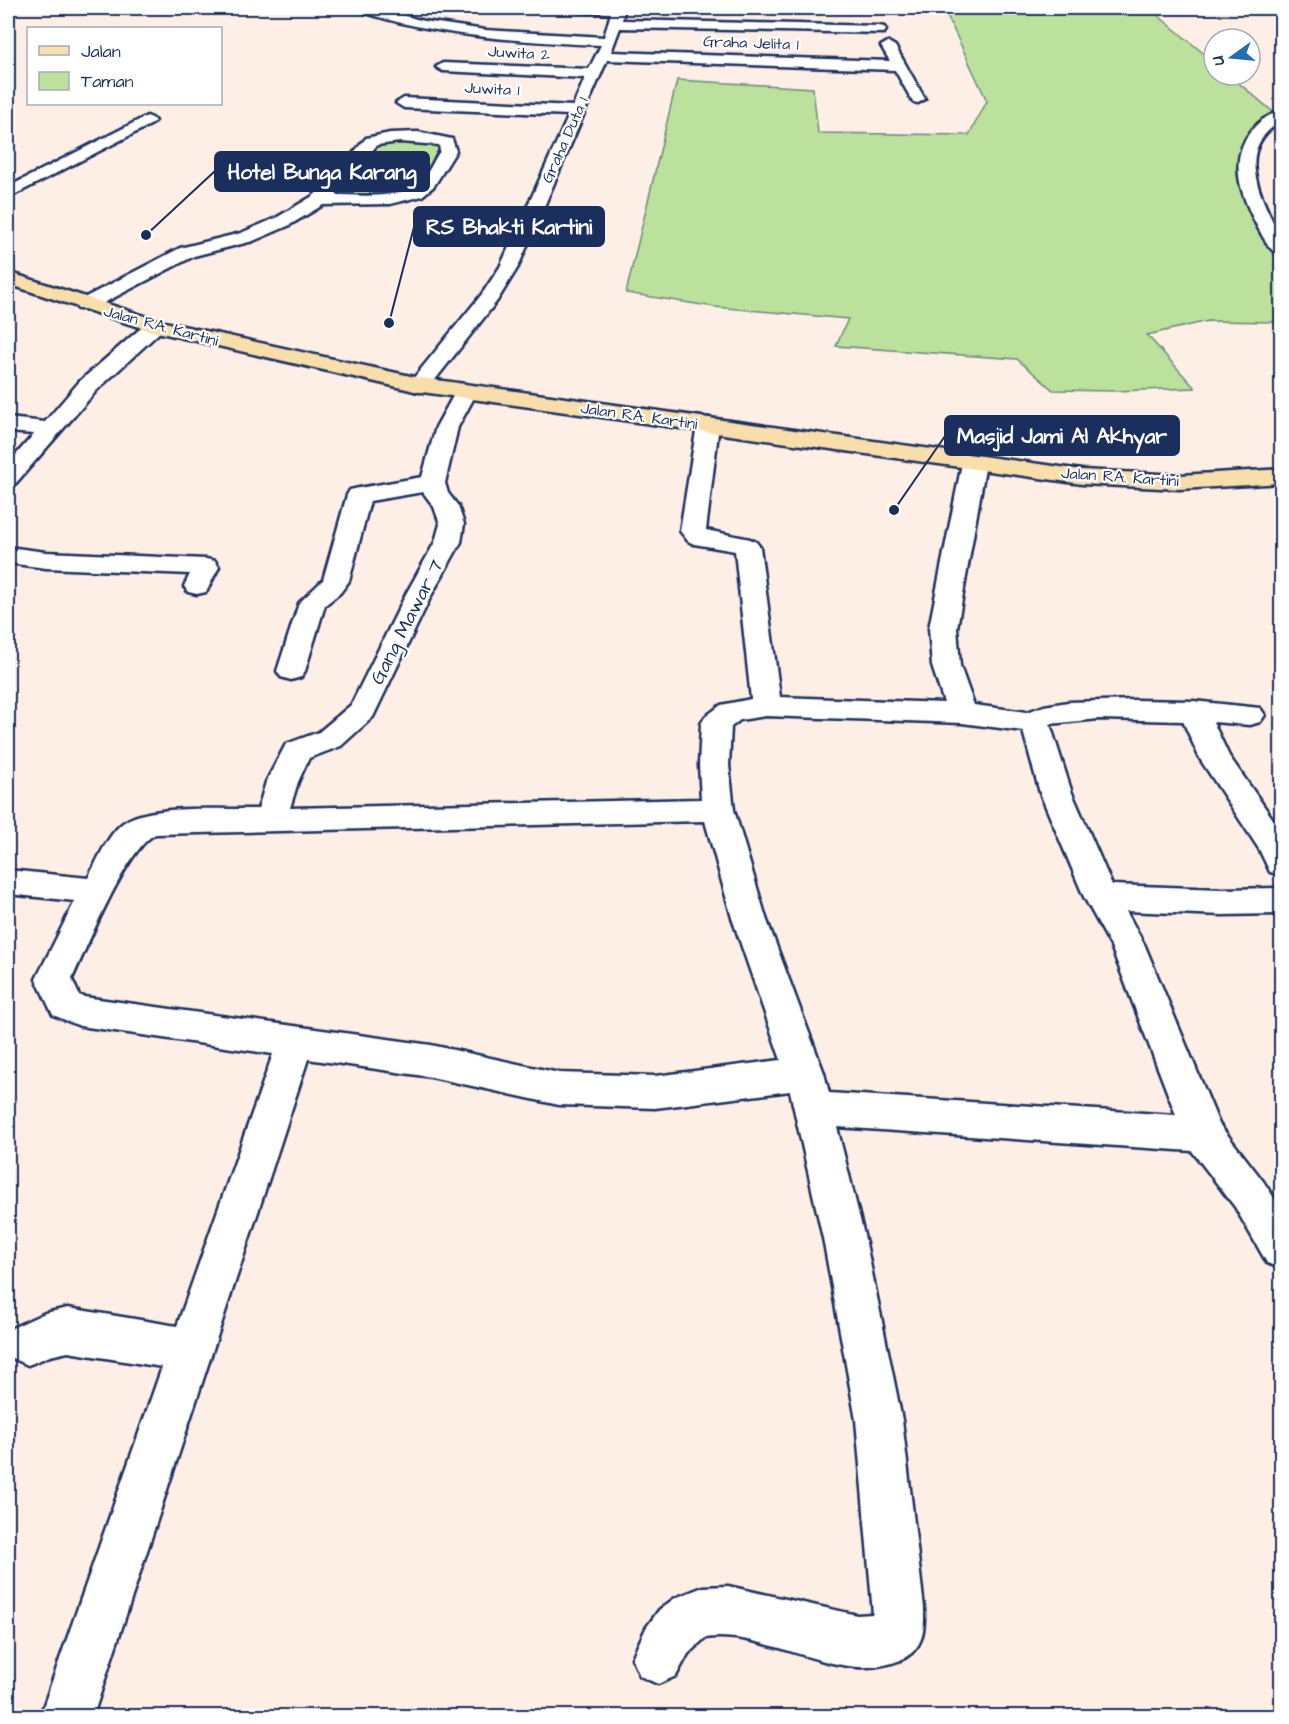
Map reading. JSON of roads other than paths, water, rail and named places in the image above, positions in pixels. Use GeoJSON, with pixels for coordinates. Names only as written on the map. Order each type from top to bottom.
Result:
{"type":"FeatureCollection","features":[{"type":"Feature","properties":{"kind":"main road","name":"Jalan RA. Kartini"},"geometry":{"type":"LineString","coordinates":[[8,278],[155,326],[419,385],[1082,477],[1180,482],[1281,476]]}},
{"type":"Feature","properties":{"kind":"street"},"geometry":{"type":"LineString","coordinates":[[364,8],[400,20],[482,35],[609,41]]}},
{"type":"Feature","properties":{"kind":"street"},"geometry":{"type":"LineString","coordinates":[[580,8],[618,13],[879,30]]}},
{"type":"Feature","properties":{"kind":"street","name":"Graha Duta 1"},"geometry":{"type":"LineString","coordinates":[[419,385],[490,297],[509,267],[609,41],[618,13]]}},
{"type":"Feature","properties":{"kind":"street"},"geometry":{"type":"LineString","coordinates":[[872,15],[918,99]]}},
{"type":"Feature","properties":{"kind":"street","name":"Graha Jelita 1"},"geometry":{"type":"LineString","coordinates":[[602,56],[899,66]]}},
{"type":"Feature","properties":{"kind":"street","name":"Juwita 2"},"geometry":{"type":"LineString","coordinates":[[442,67],[594,74]]}},
{"type":"Feature","properties":{"kind":"street","name":"Juwita 1"},"geometry":{"type":"LineString","coordinates":[[404,103],[578,111]]}},
{"type":"Feature","properties":{"kind":"street"},"geometry":{"type":"LineString","coordinates":[[1281,115],[1252,139],[1245,165],[1255,202],[1281,250]]}},
{"type":"Feature","properties":{"kind":"street"},"geometry":{"type":"LineString","coordinates":[[8,193],[147,121]]}},
{"type":"Feature","properties":{"kind":"street"},"geometry":{"type":"LineString","coordinates":[[85,304],[187,252],[247,237],[282,222],[319,200],[335,186],[372,141],[404,137],[432,138],[446,142],[448,151],[424,186],[410,195],[397,198],[319,200]]}},
{"type":"Feature","properties":{"kind":"street"},"geometry":{"type":"LineString","coordinates":[[1252,139],[1272,140]]}},
{"type":"Feature","properties":{"kind":"street"},"geometry":{"type":"LineString","coordinates":[[8,478],[88,386],[155,326]]}},
{"type":"Feature","properties":{"kind":"street"},"geometry":{"type":"LineString","coordinates":[[291,671],[312,603],[316,598],[330,591],[336,580],[358,495],[433,483],[447,427],[466,392]]}},
{"type":"Feature","properties":{"kind":"street"},"geometry":{"type":"LineString","coordinates":[[8,425],[51,429]]}},
{"type":"Feature","properties":{"kind":"street"},"geometry":{"type":"LineString","coordinates":[[708,425],[693,531],[700,538],[733,542],[747,547],[766,706]]}},
{"type":"Feature","properties":{"kind":"street"},"geometry":{"type":"LineString","coordinates":[[962,713],[946,666],[943,628],[974,463]]}},
{"type":"Feature","properties":{"kind":"street","name":"Gang Mawar 7"},"geometry":{"type":"LineString","coordinates":[[271,820],[282,782],[297,751],[330,739],[363,710],[419,594],[448,542],[452,524],[446,506],[436,494],[433,483]]}},
{"type":"Feature","properties":{"kind":"street"},"geometry":{"type":"LineString","coordinates":[[8,555],[46,560],[206,567],[197,586]]}},
{"type":"Feature","properties":{"kind":"street"},"geometry":{"type":"LineString","coordinates":[[658,1658],[668,1636],[691,1615],[708,1610],[728,1611],[857,1641],[886,1639],[898,1630],[898,1608],[879,1420],[845,1243],[809,1091],[749,918],[718,810],[714,765],[717,724],[731,712],[766,706],[962,713],[1031,722],[1036,725],[1056,794],[1101,897],[1128,946],[1203,1134],[1249,1194],[1281,1249]]}},
{"type":"Feature","properties":{"kind":"street"},"geometry":{"type":"LineString","coordinates":[[1031,722],[1041,715],[1077,711],[1165,709],[1250,715]]}},
{"type":"Feature","properties":{"kind":"street"},"geometry":{"type":"LineString","coordinates":[[1193,711],[1215,759],[1273,845],[1281,863]]}},
{"type":"Feature","properties":{"kind":"street"},"geometry":{"type":"LineString","coordinates":[[718,810],[153,824],[138,829],[126,841],[97,891],[54,979],[66,1005],[80,1011],[431,1061],[558,1089],[655,1092],[809,1091],[1203,1134]]}},
{"type":"Feature","properties":{"kind":"street"},"geometry":{"type":"LineString","coordinates":[[8,882],[97,891]]}},
{"type":"Feature","properties":{"kind":"street"},"geometry":{"type":"LineString","coordinates":[[1101,897],[1222,902],[1281,901]]}},
{"type":"Feature","properties":{"kind":"street"},"geometry":{"type":"LineString","coordinates":[[66,1716],[296,1040]]}},
{"type":"Feature","properties":{"kind":"street"},"geometry":{"type":"LineString","coordinates":[[28,1343],[45,1335],[68,1330],[191,1350]]}},
{"type":"Feature","properties":{"kind":"place","name":"Hotel Bunga Karang"},"geometry":{"type":"Point","coordinates":[146,235]}},
{"type":"Feature","properties":{"kind":"place","name":"RS Bhakti Kartini"},"geometry":{"type":"Point","coordinates":[389,323]}},
{"type":"Feature","properties":{"kind":"place","name":"Masjid Jami Al Akhyar"},"geometry":{"type":"Point","coordinates":[894,510]}}]}
